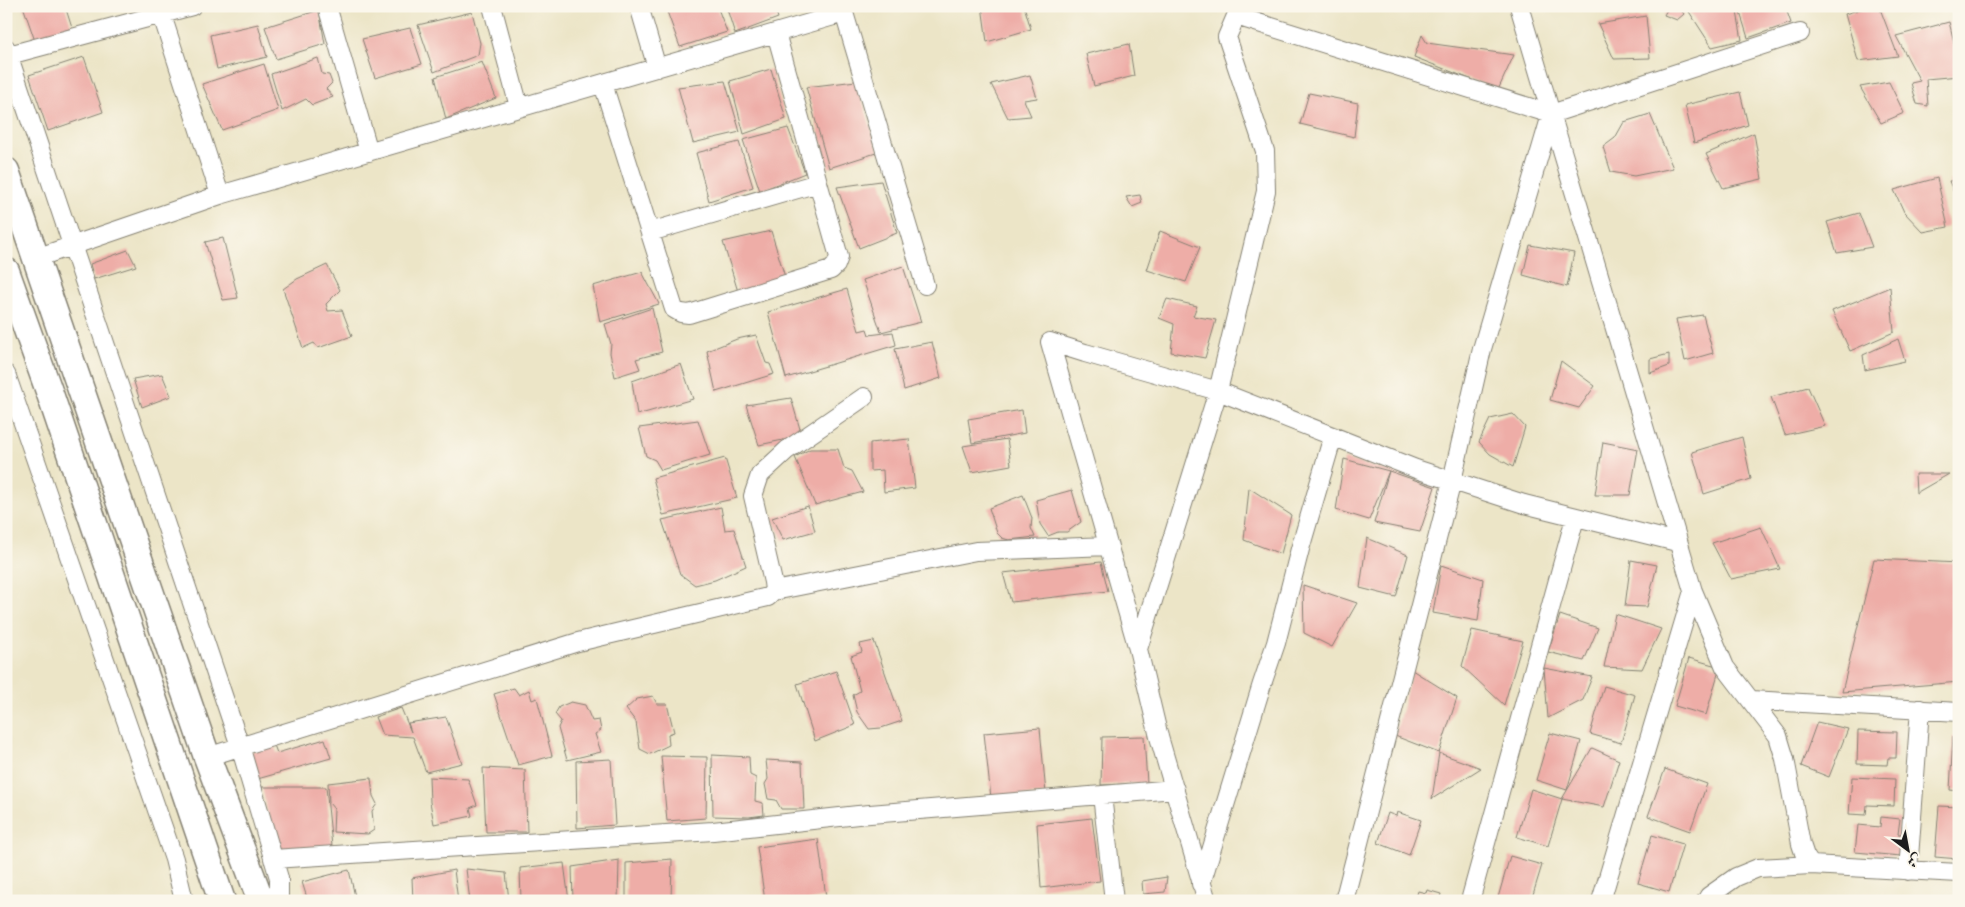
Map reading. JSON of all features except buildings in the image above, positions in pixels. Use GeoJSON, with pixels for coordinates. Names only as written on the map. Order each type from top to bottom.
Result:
{"type":"FeatureCollection","features":[{"type":"Feature","properties":{"kind":"highway"},"geometry":{"type":"LineString","coordinates":[[6,171],[207,757],[261,901]]}},
{"type":"Feature","properties":{"kind":"highway"},"geometry":{"type":"LineString","coordinates":[[6,271],[49,391],[222,901]]}},
{"type":"Feature","properties":{"kind":"street"},"geometry":{"type":"LineString","coordinates":[[192,6],[161,11],[7,52],[240,746],[279,878],[279,896],[277,901]]}},
{"type":"Feature","properties":{"kind":"street"},"geometry":{"type":"LineString","coordinates":[[327,6],[369,152]]}},
{"type":"Feature","properties":{"kind":"street"},"geometry":{"type":"LineString","coordinates":[[492,6],[519,107]]}},
{"type":"Feature","properties":{"kind":"street"},"geometry":{"type":"LineString","coordinates":[[640,6],[657,68]]}},
{"type":"Feature","properties":{"kind":"street"},"geometry":{"type":"LineString","coordinates":[[1519,6],[1693,591],[1725,667],[1778,736],[1785,759],[1805,856],[1811,866]]}},
{"type":"Feature","properties":{"kind":"street"},"geometry":{"type":"LineString","coordinates":[[36,258],[220,195],[776,33],[843,10],[926,286]]}},
{"type":"Feature","properties":{"kind":"street"},"geometry":{"type":"LineString","coordinates":[[161,11],[220,195]]}},
{"type":"Feature","properties":{"kind":"street"},"geometry":{"type":"LineString","coordinates":[[1138,649],[1218,391],[1266,191],[1265,151],[1227,37],[1236,16],[1551,114],[1800,33]]}},
{"type":"Feature","properties":{"kind":"street"},"geometry":{"type":"LineString","coordinates":[[603,84],[674,308],[681,313],[689,314],[831,270],[836,265],[839,257],[776,33]]}},
{"type":"Feature","properties":{"kind":"street"},"geometry":{"type":"LineString","coordinates":[[1344,901],[1452,481],[1482,349],[1551,114]]}},
{"type":"Feature","properties":{"kind":"street"},"geometry":{"type":"LineString","coordinates":[[650,232],[818,183]]}},
{"type":"Feature","properties":{"kind":"street"},"geometry":{"type":"LineString","coordinates":[[1207,901],[1159,737],[1138,649],[1050,342],[1218,391],[1416,469],[1524,504],[1677,542]]}},
{"type":"Feature","properties":{"kind":"street"},"geometry":{"type":"LineString","coordinates":[[6,374],[174,859],[184,901]]}},
{"type":"Feature","properties":{"kind":"street"},"geometry":{"type":"LineString","coordinates":[[774,591],[754,496],[760,475],[787,450],[864,397]]}},
{"type":"Feature","properties":{"kind":"street"},"geometry":{"type":"LineString","coordinates":[[1201,884],[1276,643],[1333,436]]}},
{"type":"Feature","properties":{"kind":"street"},"geometry":{"type":"LineString","coordinates":[[1470,901],[1575,518]]}},
{"type":"Feature","properties":{"kind":"street"},"geometry":{"type":"LineString","coordinates":[[207,757],[578,642],[768,597],[774,591],[976,551],[1109,546]]}},
{"type":"Feature","properties":{"kind":"street"},"geometry":{"type":"LineString","coordinates":[[1601,901],[1693,591]]}},
{"type":"Feature","properties":{"kind":"street"},"geometry":{"type":"LineString","coordinates":[[1751,700],[1920,708],[1959,712]]}},
{"type":"Feature","properties":{"kind":"street"},"geometry":{"type":"LineString","coordinates":[[1908,871],[1920,708]]}},
{"type":"Feature","properties":{"kind":"street"},"geometry":{"type":"LineString","coordinates":[[273,859],[713,831],[858,815],[1175,789]]}},
{"type":"Feature","properties":{"kind":"street"},"geometry":{"type":"LineString","coordinates":[[1102,795],[1114,901]]}},
{"type":"Feature","properties":{"kind":"street"},"geometry":{"type":"LineString","coordinates":[[1706,901],[1709,896],[1736,877],[1758,868],[1811,866],[1959,873]]}}]}
